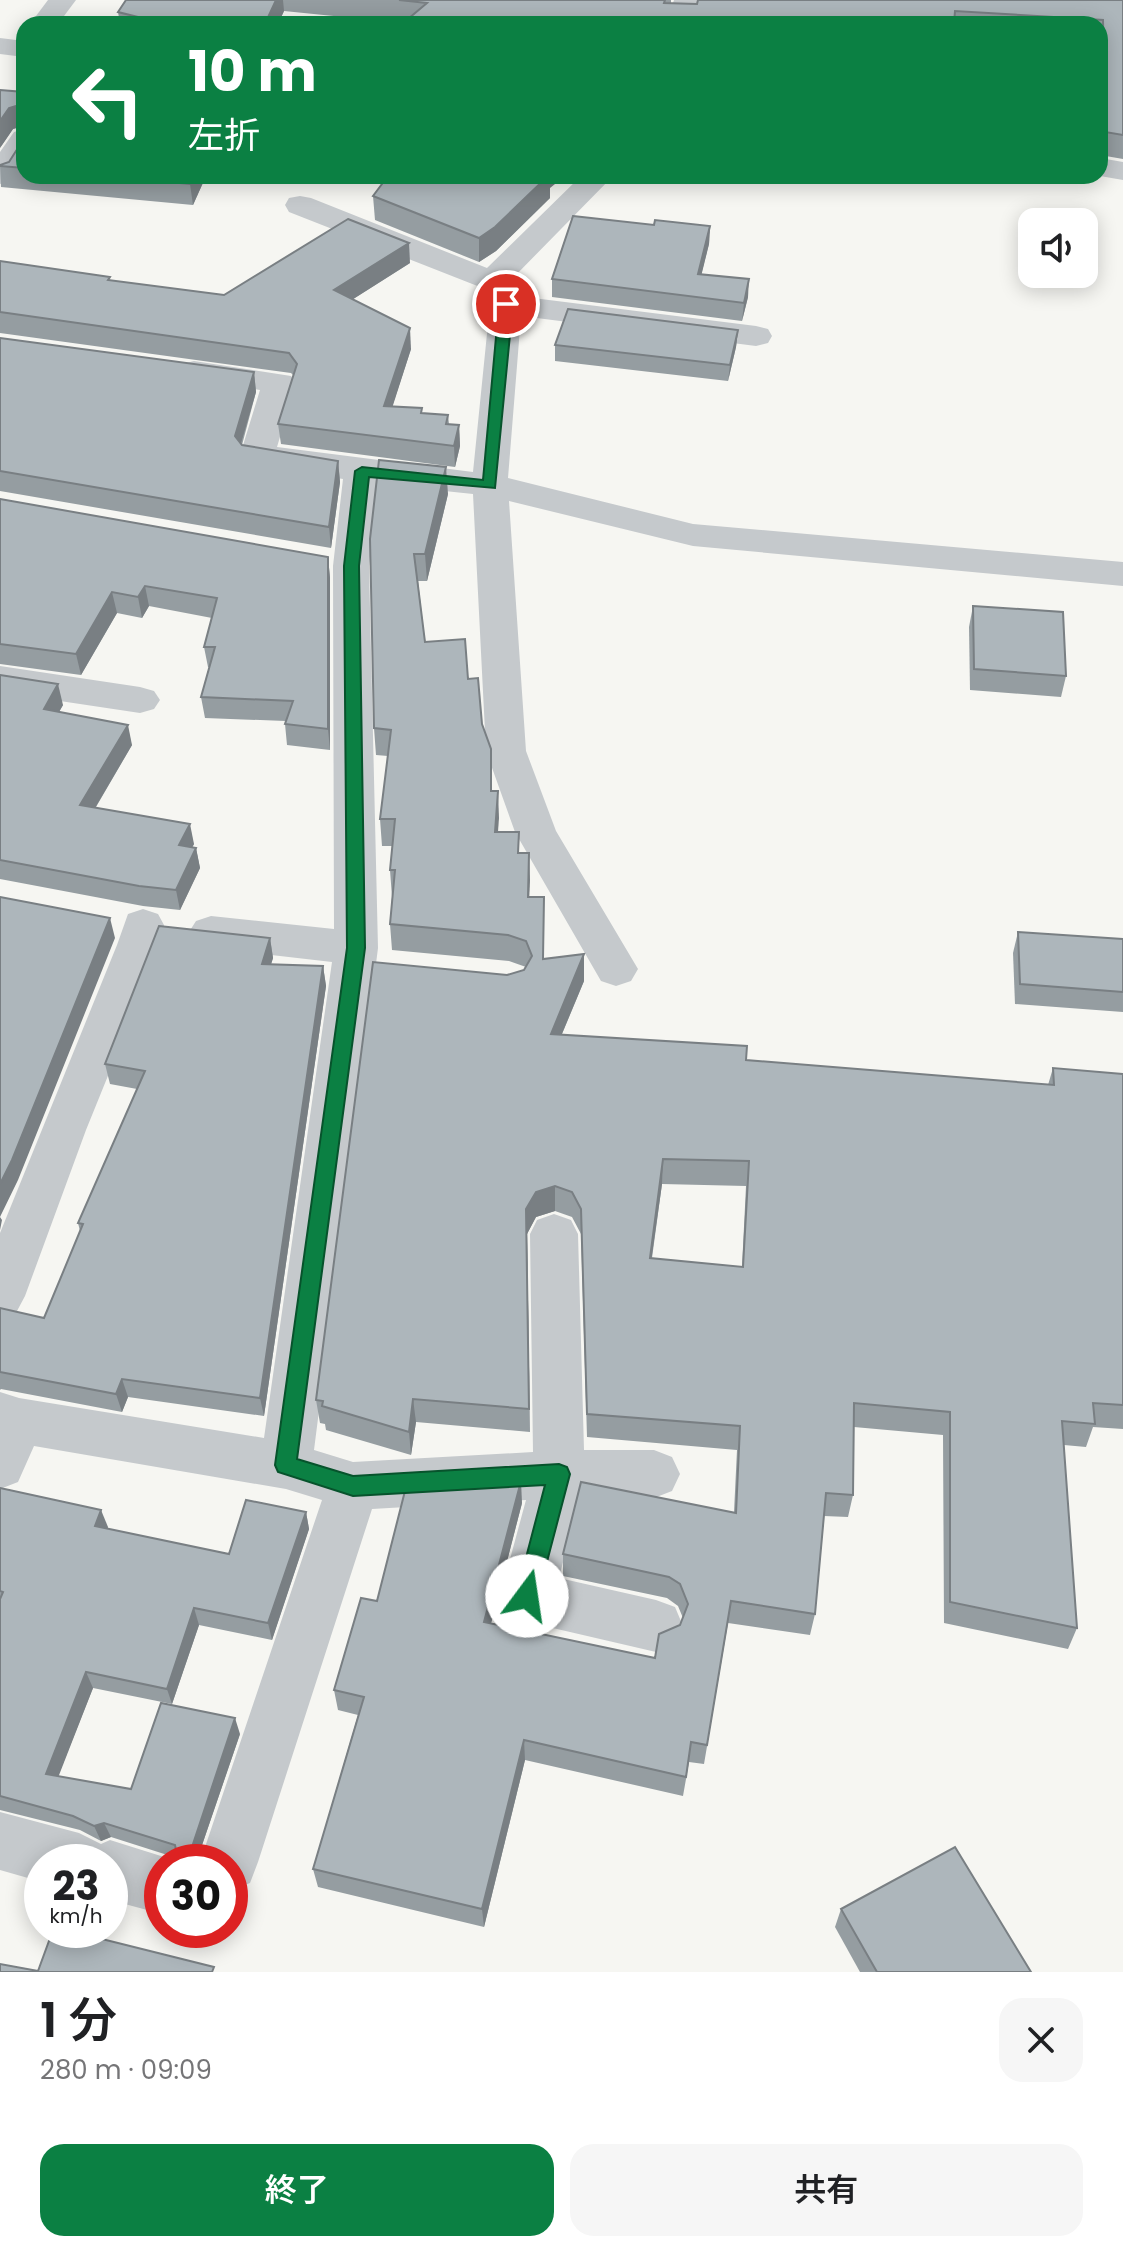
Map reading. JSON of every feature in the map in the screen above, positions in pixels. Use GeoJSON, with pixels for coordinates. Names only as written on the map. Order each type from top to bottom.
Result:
{"type":"FeatureCollection","features":[{"type":"Feature","properties":{"kind":"street"},"geometry":{"type":"LineString","coordinates":[[0,175],[16,150]]}},
{"type":"Feature","properties":{"kind":"street"},"geometry":{"type":"LineString","coordinates":[[591,184],[499,293],[490,485],[506,751],[536,832],[616,969]]}},
{"type":"Feature","properties":{"kind":"street"},"geometry":{"type":"LineString","coordinates":[[300,205],[499,293],[756,336]]}},
{"type":"Feature","properties":{"kind":"street"},"geometry":{"type":"LineString","coordinates":[[155,366],[279,383],[257,455],[362,471],[490,485],[693,535],[1123,574]]}},
{"type":"Feature","properties":{"kind":"street"},"geometry":{"type":"LineString","coordinates":[[286,1465],[355,957],[336,563],[362,471]]}},
{"type":"Feature","properties":{"kind":"street"},"geometry":{"type":"LineString","coordinates":[[0,679],[140,700]]}},
{"type":"Feature","properties":{"kind":"street"},"geometry":{"type":"LineString","coordinates":[[0,1296],[63,1130],[139,945],[121,921],[355,957],[400,971]]}},
{"type":"Feature","properties":{"kind":"street"},"geometry":{"type":"LineString","coordinates":[[554,1234],[559,1474],[527,1596],[656,1626]]}},
{"type":"Feature","properties":{"kind":"street"},"geometry":{"type":"LineString","coordinates":[[6,1434],[286,1465],[353,1486],[559,1474],[654,1474]]}},
{"type":"Feature","properties":{"kind":"street"},"geometry":{"type":"LineString","coordinates":[[235,1844],[353,1486]]}},
{"type":"Feature","properties":{"kind":"street"},"geometry":{"type":"LineString","coordinates":[[0,1841],[24,1847]]}},
{"type":"Feature","properties":{"kind":"building"},"geometry":{"type":"Polygon","coordinates":[[[126,0],[276,0],[269,16],[134,16],[118,12],[126,0]]]}},
{"type":"Feature","properties":{"kind":"building"},"geometry":{"type":"Polygon","coordinates":[[[399,0],[665,0],[664,3],[697,4],[698,0],[1123,0],[1123,135],[1108,132],[1108,16],[955,11],[955,16],[412,16],[427,3],[399,0]]]}},
{"type":"Feature","properties":{"kind":"building"},"geometry":{"type":"Polygon","coordinates":[[[0,90],[16,91],[16,106],[9,108],[0,121],[0,90]]]}},
{"type":"Feature","properties":{"kind":"building"},"geometry":{"type":"Polygon","coordinates":[[[16,151],[16,167],[0,166],[9,162],[16,151]]]}},
{"type":"Feature","properties":{"kind":"building"},"geometry":{"type":"Polygon","coordinates":[[[382,184],[540,184],[495,227],[479,238],[373,196],[382,184]]]}},
{"type":"Feature","properties":{"kind":"building"},"geometry":{"type":"Polygon","coordinates":[[[573,216],[654,225],[655,220],[710,226],[698,274],[749,279],[744,303],[552,279],[573,216]]]}},
{"type":"Feature","properties":{"kind":"building"},"geometry":{"type":"Polygon","coordinates":[[[348,219],[409,243],[334,290],[410,328],[384,406],[422,408],[421,413],[448,415],[446,424],[459,425],[454,446],[278,424],[297,364],[289,353],[0,312],[0,261],[110,277],[108,280],[224,295],[348,219]]]}},
{"type":"Feature","properties":{"kind":"building"},"geometry":{"type":"Polygon","coordinates":[[[568,309],[738,330],[730,365],[555,345],[568,309]]]}},
{"type":"Feature","properties":{"kind":"building"},"geometry":{"type":"Polygon","coordinates":[[[0,338],[254,372],[235,436],[242,445],[338,461],[329,527],[0,471],[0,338]]]}},
{"type":"Feature","properties":{"kind":"building"},"geometry":{"type":"Polygon","coordinates":[[[379,460],[446,467],[425,554],[414,554],[425,642],[465,639],[468,679],[478,678],[482,724],[491,749],[491,791],[498,791],[495,832],[519,832],[518,853],[529,853],[528,897],[544,897],[543,959],[584,954],[551,1034],[747,1046],[746,1060],[1054,1085],[1053,1068],[1123,1074],[1123,1405],[1093,1403],[1095,1424],[1062,1421],[1077,1628],[950,1602],[950,1412],[854,1403],[853,1495],[826,1493],[815,1614],[731,1601],[707,1745],[691,1742],[686,1777],[524,1740],[482,1909],[313,1869],[364,1697],[334,1690],[361,1598],[377,1601],[406,1487],[521,1481],[484,1622],[655,1658],[659,1634],[680,1625],[688,1604],[680,1584],[669,1577],[563,1554],[581,1482],[736,1513],[740,1426],[587,1414],[581,1209],[572,1192],[555,1186],[536,1192],[526,1209],[529,1409],[413,1399],[409,1432],[322,1406],[323,1401],[316,1400],[373,962],[507,975],[524,970],[532,956],[526,941],[508,935],[390,924],[395,870],[390,870],[395,819],[380,819],[391,730],[374,728],[370,539],[379,460]],[[663,1159],[650,1258],[743,1267],[749,1161],[663,1159]]]}},
{"type":"Feature","properties":{"kind":"building"},"geometry":{"type":"Polygon","coordinates":[[[0,499],[328,557],[328,729],[285,724],[293,701],[201,697],[215,647],[204,647],[217,598],[145,586],[138,597],[112,592],[76,654],[0,644],[0,499]]]}},
{"type":"Feature","properties":{"kind":"building"},"geometry":{"type":"Polygon","coordinates":[[[973,606],[1063,612],[1066,676],[974,669],[973,606]]]}},
{"type":"Feature","properties":{"kind":"building"},"geometry":{"type":"Polygon","coordinates":[[[0,675],[58,684],[44,709],[128,725],[80,805],[190,824],[179,845],[196,848],[176,890],[0,860],[0,675]]]}},
{"type":"Feature","properties":{"kind":"building"},"geometry":{"type":"Polygon","coordinates":[[[0,897],[110,918],[0,1184],[0,897]]]}},
{"type":"Feature","properties":{"kind":"building"},"geometry":{"type":"Polygon","coordinates":[[[159,926],[270,938],[262,964],[323,966],[260,1398],[122,1379],[116,1394],[0,1372],[0,1308],[44,1318],[83,1224],[78,1223],[145,1071],[105,1064],[159,926]]]}},
{"type":"Feature","properties":{"kind":"building"},"geometry":{"type":"Polygon","coordinates":[[[1018,932],[1123,939],[1123,992],[1020,984],[1018,932]]]}},
{"type":"Feature","properties":{"kind":"building"},"geometry":{"type":"Polygon","coordinates":[[[0,1488],[101,1510],[95,1526],[229,1554],[246,1500],[306,1512],[268,1623],[194,1608],[167,1689],[86,1672],[46,1774],[131,1789],[161,1703],[235,1718],[193,1844],[172,1844],[104,1823],[94,1826],[73,1816],[0,1796],[0,1599],[3,1592],[0,1591],[0,1488]]]}},
{"type":"Feature","properties":{"kind":"building"},"geometry":{"type":"Polygon","coordinates":[[[955,1847],[1031,1972],[877,1972],[841,1909],[955,1847]]]}},
{"type":"Feature","properties":{"kind":"building"},"geometry":{"type":"Polygon","coordinates":[[[128,1946],[214,1967],[212,1972],[0,1972],[0,1964],[38,1971],[46,1948],[128,1948],[128,1946]]]}},
{"type":"Feature","properties":{"kind":"route"},"geometry":{"type":"LineString","coordinates":[[506,304],[490,485],[362,471],[351,566],[356,948],[286,1465],[353,1486],[559,1474],[527,1596]]}}]}
